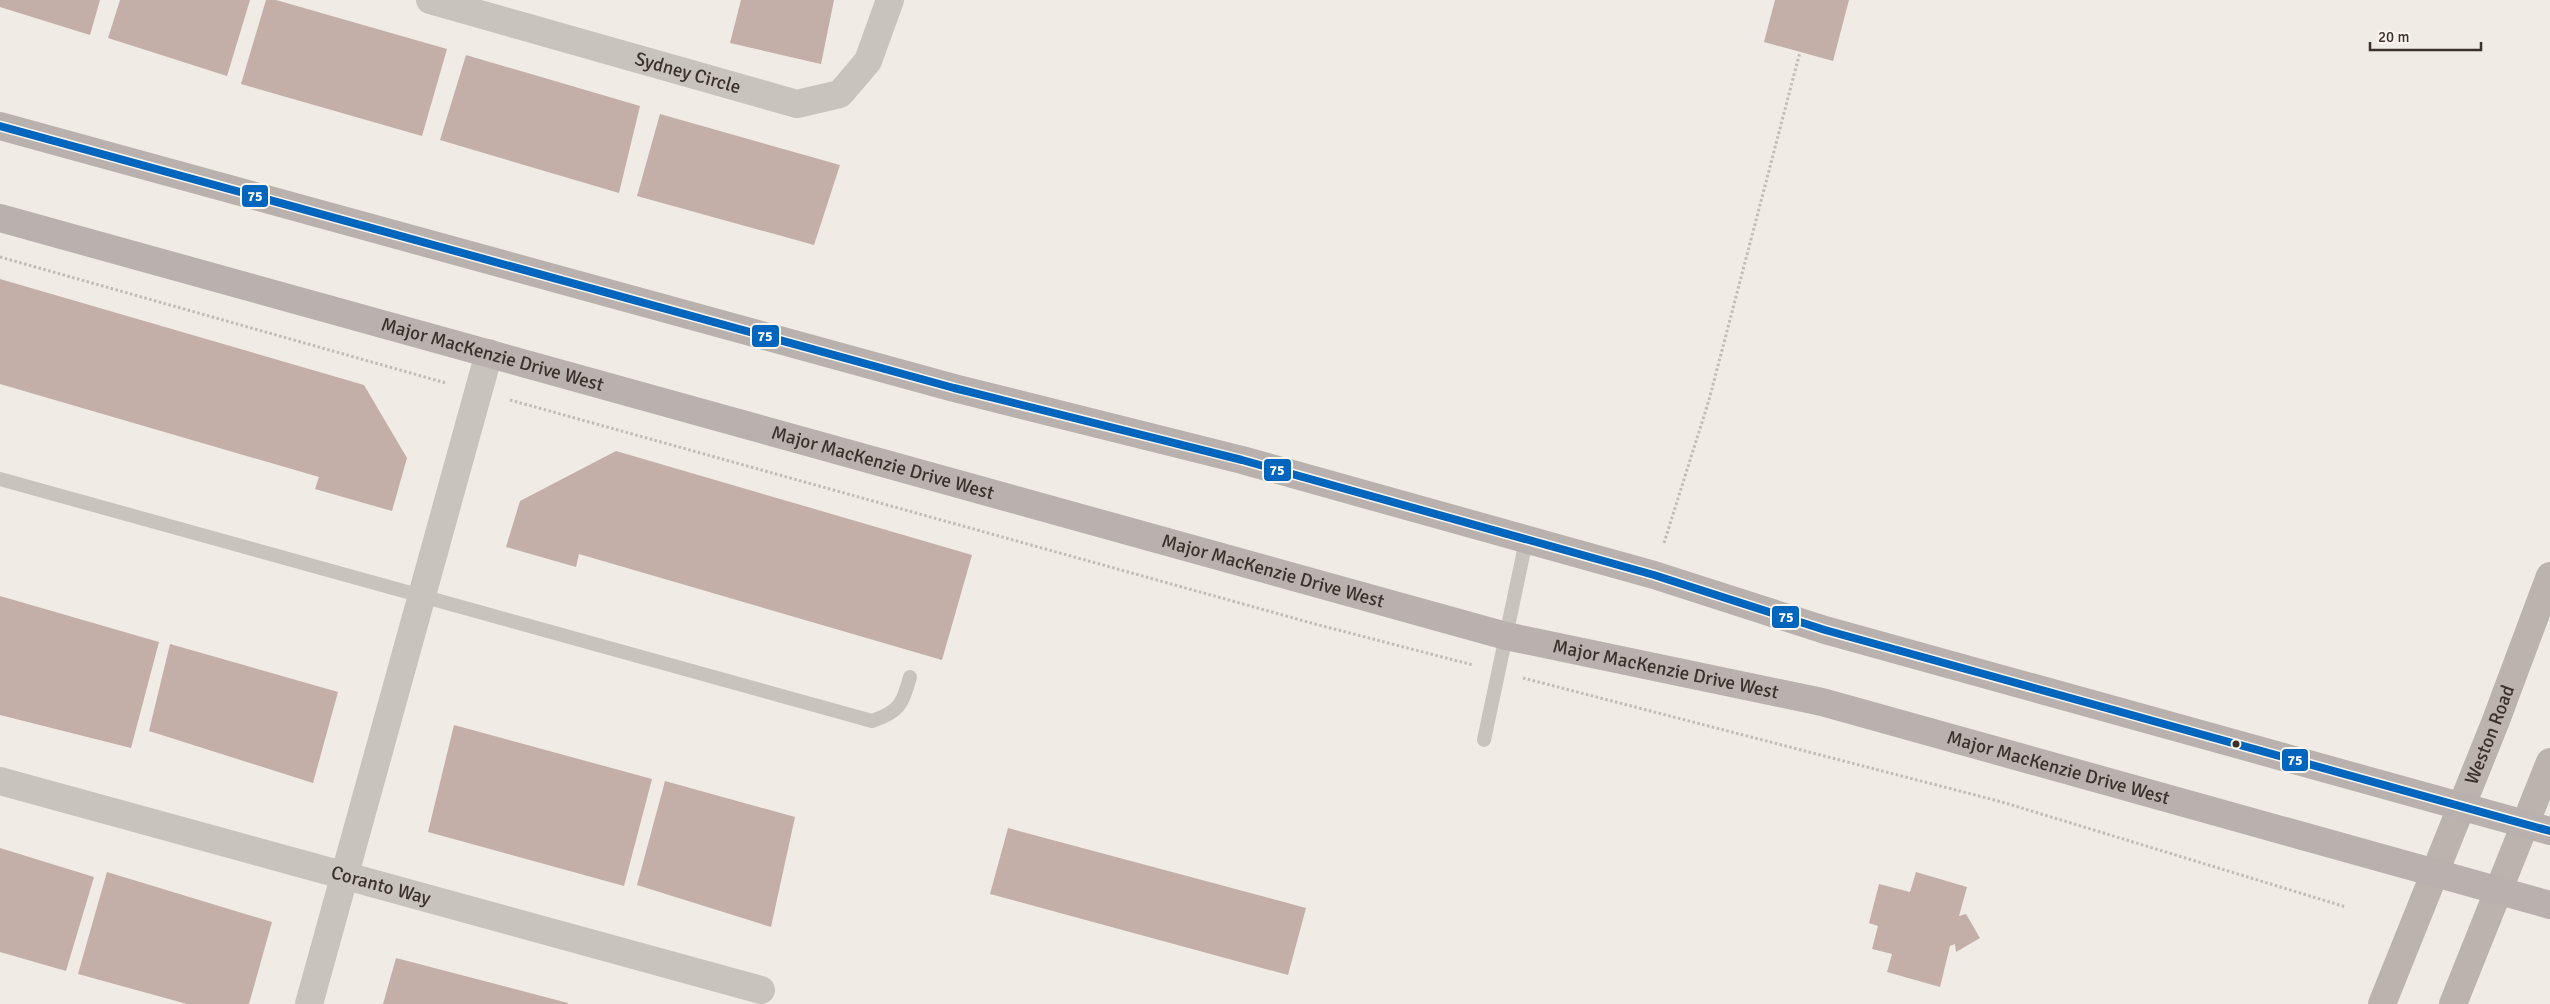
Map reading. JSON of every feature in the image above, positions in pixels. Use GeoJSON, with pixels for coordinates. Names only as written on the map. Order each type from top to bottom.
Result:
{"type":"FeatureCollection","features":[{"type":"Feature","properties":{"kind":"main road"},"geometry":{"type":"LineString","coordinates":[[0,126],[954,388],[1242,460],[1526,541],[1654,575],[1825,630],[2537,828]]}},
{"type":"Feature","properties":{"kind":"main road","name":"Major MacKenzie Drive West"},"geometry":{"type":"LineString","coordinates":[[0,218],[1506,636],[1822,702],[2550,905]]}},
{"type":"Feature","properties":{"kind":"main road","name":"Weston Road"},"geometry":{"type":"LineString","coordinates":[[2382,1004],[2550,576]]}},
{"type":"Feature","properties":{"kind":"main road"},"geometry":{"type":"LineString","coordinates":[[2453,1004],[2498,890],[2537,828],[2550,762]]}},
{"type":"Feature","properties":{"kind":"street","name":"Sydney Circle"},"geometry":{"type":"LineString","coordinates":[[430,0],[797,104],[840,94],[868,61],[890,0]]}},
{"type":"Feature","properties":{"kind":"street"},"geometry":{"type":"LineString","coordinates":[[309,1004],[489,353]]}},
{"type":"Feature","properties":{"kind":"street","name":"Coranto Way"},"geometry":{"type":"LineString","coordinates":[[0,781],[345,874],[761,990]]}},
{"type":"Feature","properties":{"kind":"lane"},"geometry":{"type":"LineString","coordinates":[[0,479],[423,597],[475,609],[872,721],[893,712],[901,704],[910,677]]}},
{"type":"Feature","properties":{"kind":"lane"},"geometry":{"type":"LineString","coordinates":[[1484,740],[1526,541]]}},
{"type":"Feature","properties":{"kind":"path"},"geometry":{"type":"LineString","coordinates":[[1654,575],[1709,400],[1800,52]]}},
{"type":"Feature","properties":{"kind":"path"},"geometry":{"type":"LineString","coordinates":[[0,257],[415,374]]}},
{"type":"Feature","properties":{"kind":"building"},"geometry":{"type":"Polygon","coordinates":[[[0,0],[100,0],[90,35],[0,7],[0,0]]]}},
{"type":"Feature","properties":{"kind":"building"},"geometry":{"type":"Polygon","coordinates":[[[120,0],[250,0],[227,76],[108,38],[120,0]]]}},
{"type":"Feature","properties":{"kind":"building"},"geometry":{"type":"Polygon","coordinates":[[[266,0],[276,0],[447,49],[422,136],[241,84],[266,0]]]}},
{"type":"Feature","properties":{"kind":"building"},"geometry":{"type":"Polygon","coordinates":[[[741,0],[834,0],[821,64],[730,43],[741,0]]]}},
{"type":"Feature","properties":{"kind":"building"},"geometry":{"type":"Polygon","coordinates":[[[1775,0],[1849,0],[1833,61],[1764,42],[1775,0]]]}},
{"type":"Feature","properties":{"kind":"building"},"geometry":{"type":"Polygon","coordinates":[[[466,55],[640,106],[619,193],[440,140],[466,55]]]}},
{"type":"Feature","properties":{"kind":"building"},"geometry":{"type":"Polygon","coordinates":[[[660,114],[840,165],[814,245],[637,196],[660,114]]]}},
{"type":"Feature","properties":{"kind":"building"},"geometry":{"type":"Polygon","coordinates":[[[0,279],[364,385],[407,458],[392,511],[315,489],[319,477],[0,384],[0,279]]]}},
{"type":"Feature","properties":{"kind":"building"},"geometry":{"type":"Polygon","coordinates":[[[616,451],[972,555],[942,660],[579,554],[576,567],[506,547],[520,501],[616,451]]]}},
{"type":"Feature","properties":{"kind":"building"},"geometry":{"type":"Polygon","coordinates":[[[0,596],[159,642],[131,748],[0,715],[0,596]]]}},
{"type":"Feature","properties":{"kind":"building"},"geometry":{"type":"Polygon","coordinates":[[[170,644],[338,692],[313,783],[149,731],[170,644]]]}},
{"type":"Feature","properties":{"kind":"building"},"geometry":{"type":"Polygon","coordinates":[[[454,725],[652,779],[624,886],[428,832],[454,725]]]}},
{"type":"Feature","properties":{"kind":"building"},"geometry":{"type":"Polygon","coordinates":[[[665,781],[795,817],[771,927],[637,885],[665,781]]]}},
{"type":"Feature","properties":{"kind":"building"},"geometry":{"type":"Polygon","coordinates":[[[1008,828],[1306,908],[1288,975],[990,894],[1008,828]]]}},
{"type":"Feature","properties":{"kind":"building"},"geometry":{"type":"Polygon","coordinates":[[[0,848],[94,877],[66,971],[0,952],[0,848]]]}},
{"type":"Feature","properties":{"kind":"building"},"geometry":{"type":"Polygon","coordinates":[[[107,872],[272,922],[249,1004],[187,1004],[78,974],[107,872]]]}},
{"type":"Feature","properties":{"kind":"building"},"geometry":{"type":"Polygon","coordinates":[[[1916,872],[1967,887],[1959,916],[1966,914],[1980,938],[1956,952],[1955,944],[1950,946],[1940,987],[1887,972],[1892,954],[1872,949],[1878,926],[1869,923],[1879,884],[1910,892],[1916,872]]]}},
{"type":"Feature","properties":{"kind":"building"},"geometry":{"type":"Polygon","coordinates":[[[396,958],[568,1003],[568,1004],[383,1004],[396,958]]]}},
{"type":"Feature","properties":{"kind":"transit line","name":"75"},"geometry":{"type":"LineString","coordinates":[[0,126],[954,388],[1242,460],[1654,575],[1825,630],[2550,831]]}}]}
